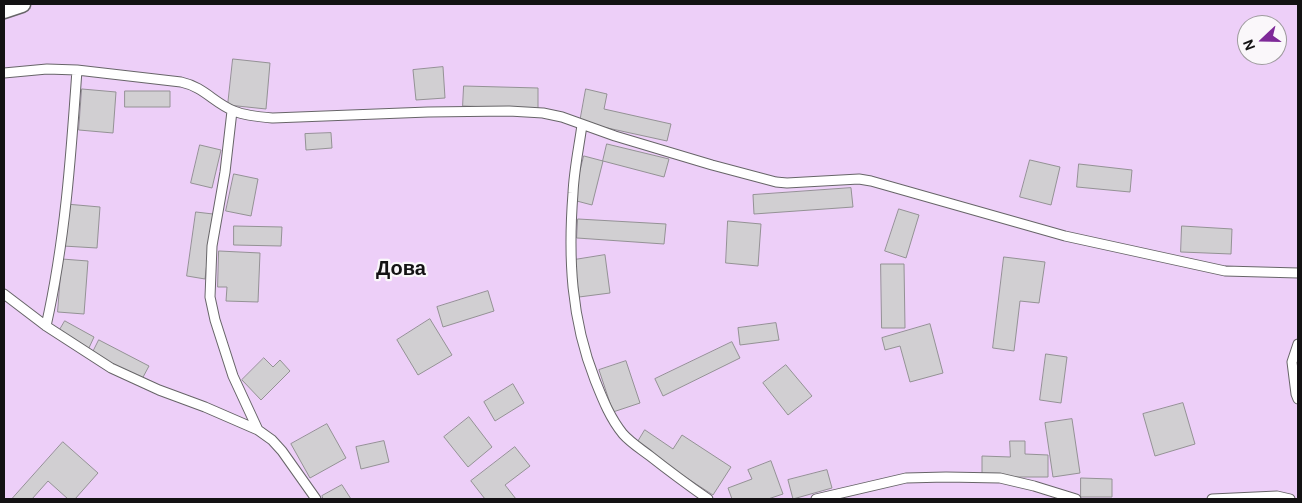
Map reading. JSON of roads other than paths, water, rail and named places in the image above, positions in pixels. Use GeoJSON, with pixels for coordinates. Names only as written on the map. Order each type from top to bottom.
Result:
{"type":"FeatureCollection","features":[{"type":"Feature","properties":{"kind":"street"},"geometry":{"type":"LineString","coordinates":[[4,10],[22,4]]}},
{"type":"Feature","properties":{"kind":"lane"},"geometry":{"type":"LineString","coordinates":[[4,73],[47,69],[77,70],[181,82],[200,89],[232,111],[258,117],[428,112],[509,111],[543,113],[562,117],[615,136],[712,165],[776,182],[859,179],[871,181],[1065,236],[1225,271],[1298,273]]}},
{"type":"Feature","properties":{"kind":"lane"},"geometry":{"type":"LineString","coordinates":[[46,326],[54,292],[70,170],[77,70]]}},
{"type":"Feature","properties":{"kind":"lane"},"geometry":{"type":"LineString","coordinates":[[232,111],[226,172],[212,246],[210,297],[232,376],[258,430]]}},
{"type":"Feature","properties":{"kind":"lane"},"geometry":{"type":"LineString","coordinates":[[582,125],[573,192],[570,249],[574,301],[581,338],[588,361],[612,420],[624,436],[708,499]]}},
{"type":"Feature","properties":{"kind":"lane"},"geometry":{"type":"LineString","coordinates":[[4,294],[46,326],[111,368],[159,390],[206,407],[258,430],[272,440],[282,451],[316,499]]}},
{"type":"Feature","properties":{"kind":"lane"},"geometry":{"type":"LineString","coordinates":[[1298,344],[1292,362],[1298,399]]}},
{"type":"Feature","properties":{"kind":"lane"},"geometry":{"type":"LineString","coordinates":[[816,499],[906,478],[946,477],[1000,478],[1076,499]]}},
{"type":"Feature","properties":{"kind":"lane"},"geometry":{"type":"LineString","coordinates":[[1212,499],[1277,496],[1290,499]]}},
{"type":"Feature","properties":{"kind":"district","name":"Дова"},"geometry":{"type":"Point","coordinates":[401,270]}}]}
